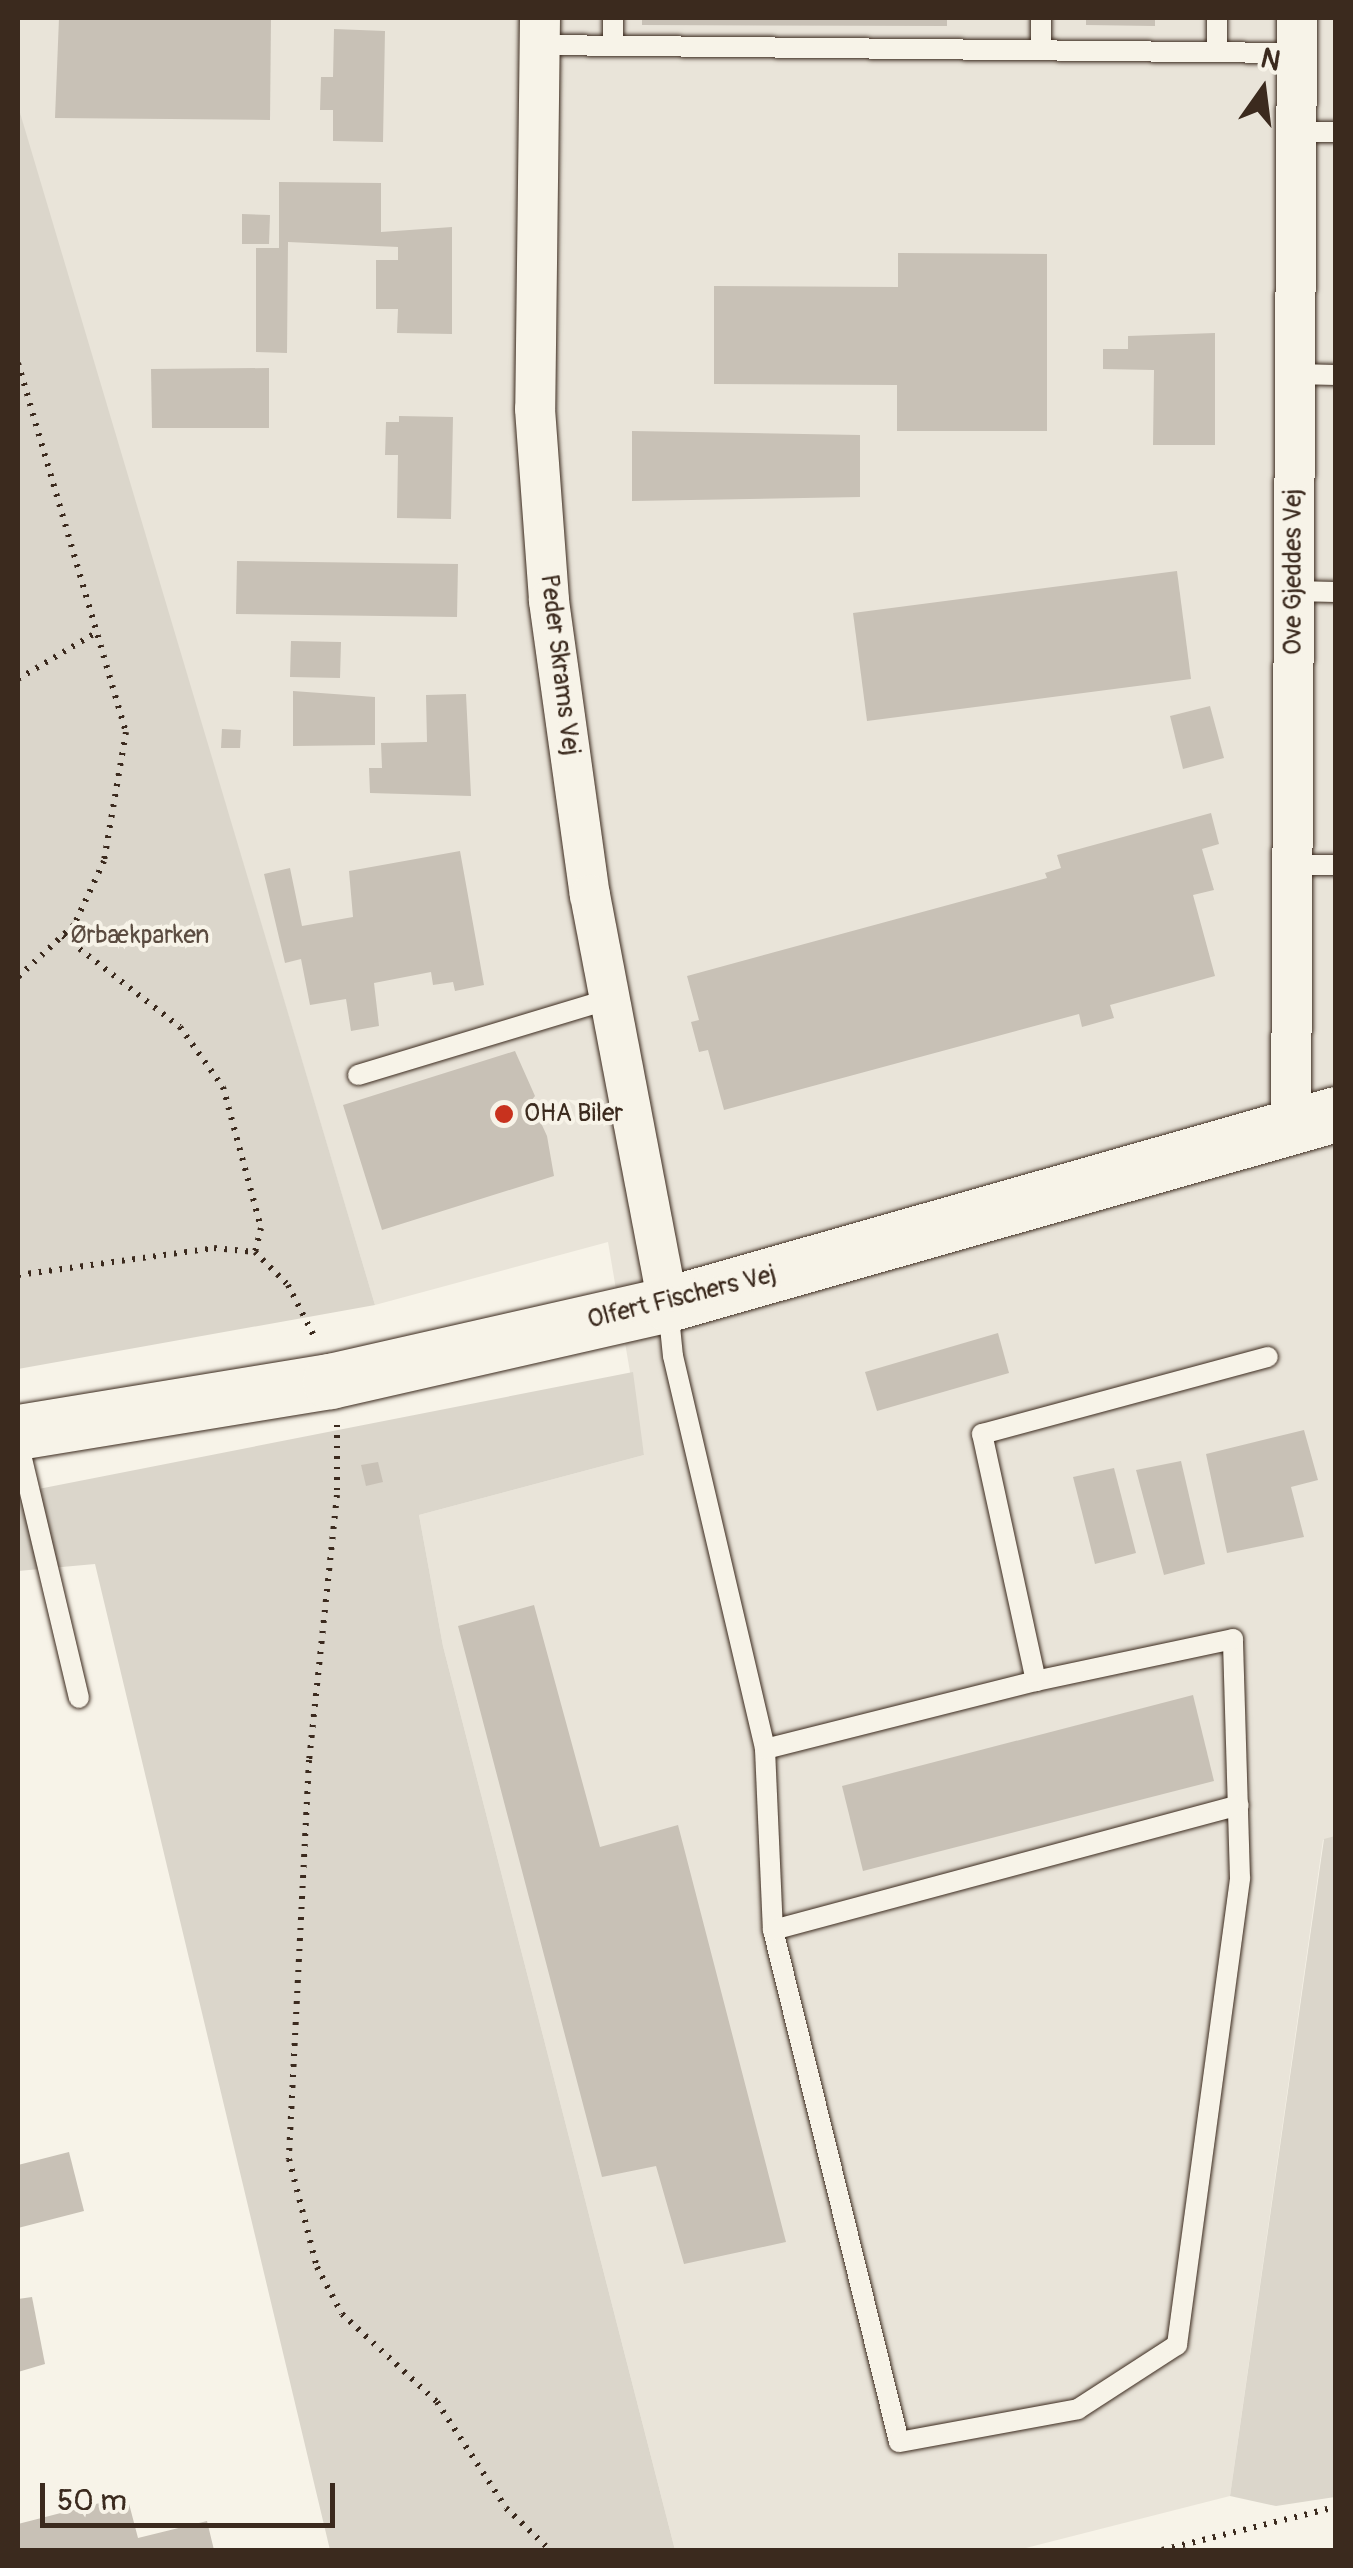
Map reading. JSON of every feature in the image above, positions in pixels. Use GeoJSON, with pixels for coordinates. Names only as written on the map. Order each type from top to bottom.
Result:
{"type":"FeatureCollection","features":[{"type":"Feature","properties":{"kind":"street","name":"Peder Skrams Vej"},"geometry":{"type":"LineString","coordinates":[[540,31],[536,409],[549,601],[610,1000],[668,1304]]}},
{"type":"Feature","properties":{"kind":"street","name":"Ove Gjeddes Vej"},"geometry":{"type":"LineString","coordinates":[[1297,35],[1316,132],[1295,374],[1292,865],[1313,1120]]}},
{"type":"Feature","properties":{"kind":"street","name":"Olfert Fischers Vej"},"geometry":{"type":"LineString","coordinates":[[18,1432],[330,1381],[668,1304],[1313,1120]]}},
{"type":"Feature","properties":{"kind":"lane"},"geometry":{"type":"LineString","coordinates":[[612,46],[613,18]]}},
{"type":"Feature","properties":{"kind":"lane"},"geometry":{"type":"LineString","coordinates":[[1041,50],[1042,18]]}},
{"type":"Feature","properties":{"kind":"lane"},"geometry":{"type":"LineString","coordinates":[[1217,18],[1217,52]]}},
{"type":"Feature","properties":{"kind":"lane"},"geometry":{"type":"LineString","coordinates":[[540,31],[612,46],[1217,52],[1297,35]]}},
{"type":"Feature","properties":{"kind":"lane"},"geometry":{"type":"LineString","coordinates":[[1295,374],[1336,375]]}},
{"type":"Feature","properties":{"kind":"lane"},"geometry":{"type":"LineString","coordinates":[[1294,591],[1336,592]]}},
{"type":"Feature","properties":{"kind":"lane"},"geometry":{"type":"LineString","coordinates":[[1292,865],[1336,865]]}},
{"type":"Feature","properties":{"kind":"lane"},"geometry":{"type":"LineString","coordinates":[[358,1074],[610,1000]]}},
{"type":"Feature","properties":{"kind":"lane"},"geometry":{"type":"LineString","coordinates":[[668,1304],[673,1356],[765,1749],[773,1930],[899,2442],[1078,2410],[1177,2345],[1240,1878],[1233,1640],[1036,1680],[765,1749]]}},
{"type":"Feature","properties":{"kind":"lane"},"geometry":{"type":"LineString","coordinates":[[1036,1680],[982,1434],[1268,1356]]}},
{"type":"Feature","properties":{"kind":"lane"},"geometry":{"type":"LineString","coordinates":[[18,1442],[79,1698]]}},
{"type":"Feature","properties":{"kind":"lane"},"geometry":{"type":"LineString","coordinates":[[773,1930],[1238,1805]]}},
{"type":"Feature","properties":{"kind":"path"},"geometry":{"type":"LineString","coordinates":[[18,363],[126,732],[104,861],[62,936],[18,978]]}},
{"type":"Feature","properties":{"kind":"path"},"geometry":{"type":"LineString","coordinates":[[18,679],[97,632]]}},
{"type":"Feature","properties":{"kind":"path"},"geometry":{"type":"LineString","coordinates":[[62,936],[180,1028],[223,1087],[260,1228],[256,1252]]}},
{"type":"Feature","properties":{"kind":"path"},"geometry":{"type":"LineString","coordinates":[[18,1275],[214,1248],[256,1252],[288,1286],[330,1381],[337,1496],[309,1760],[289,2159],[317,2267],[342,2314],[437,2402],[506,2508],[550,2550]]}},
{"type":"Feature","properties":{"kind":"path"},"geometry":{"type":"LineString","coordinates":[[1162,2550],[1336,2507]]}},
{"type":"Feature","properties":{"kind":"shaded area"},"geometry":{"type":"Polygon","coordinates":[[[18,18],[1335,18],[1336,1836],[1323,1840],[1230,2496],[1018,2550],[675,2550],[443,1646],[419,1515],[644,1455],[608,1242],[375,1305],[32,158],[18,106],[18,18]]]}},
{"type":"Feature","properties":{"kind":"green space","name":"Ørbækparken"},"geometry":{"type":"Polygon","coordinates":[[[18,106],[375,1305],[18,1369],[18,106]]]}},
{"type":"Feature","properties":{"kind":"green space"},"geometry":{"type":"Polygon","coordinates":[[[633,1372],[644,1455],[419,1515],[443,1646],[675,2550],[330,2550],[95,1564],[18,1571],[18,1493],[633,1372]]]}},
{"type":"Feature","properties":{"kind":"green space"},"geometry":{"type":"Polygon","coordinates":[[[1335,1836],[1335,2497],[1276,2506],[1230,2496],[1324,1839],[1335,1836]]]}},
{"type":"Feature","properties":{"kind":"building"},"geometry":{"type":"Polygon","coordinates":[[[59,18],[271,18],[270,120],[55,118],[59,18]]]}},
{"type":"Feature","properties":{"kind":"building"},"geometry":{"type":"Polygon","coordinates":[[[642,18],[947,18],[947,26],[642,25],[642,18]]]}},
{"type":"Feature","properties":{"kind":"building"},"geometry":{"type":"Polygon","coordinates":[[[1086,18],[1155,18],[1155,26],[1086,25],[1086,18]]]}},
{"type":"Feature","properties":{"kind":"building"},"geometry":{"type":"Polygon","coordinates":[[[334,29],[385,31],[383,142],[333,141],[333,110],[320,110],[321,77],[333,77],[334,29]]]}},
{"type":"Feature","properties":{"kind":"building"},"geometry":{"type":"Polygon","coordinates":[[[279,182],[381,183],[381,232],[452,227],[452,334],[397,333],[398,309],[376,309],[376,260],[398,260],[398,247],[288,242],[287,353],[256,352],[256,248],[279,248],[279,182]]]}},
{"type":"Feature","properties":{"kind":"building"},"geometry":{"type":"Polygon","coordinates":[[[242,214],[270,215],[269,244],[242,244],[242,214]]]}},
{"type":"Feature","properties":{"kind":"building"},"geometry":{"type":"Polygon","coordinates":[[[898,253],[1047,254],[1047,431],[897,431],[897,385],[714,384],[714,286],[898,287],[898,253]]]}},
{"type":"Feature","properties":{"kind":"building"},"geometry":{"type":"Polygon","coordinates":[[[1215,333],[1215,445],[1153,445],[1154,370],[1103,369],[1103,349],[1128,349],[1128,336],[1215,333]]]}},
{"type":"Feature","properties":{"kind":"building"},"geometry":{"type":"Polygon","coordinates":[[[269,368],[269,428],[152,428],[151,369],[269,368]]]}},
{"type":"Feature","properties":{"kind":"building"},"geometry":{"type":"Polygon","coordinates":[[[399,416],[453,417],[451,519],[397,518],[398,455],[385,455],[386,422],[399,422],[399,416]]]}},
{"type":"Feature","properties":{"kind":"building"},"geometry":{"type":"Polygon","coordinates":[[[632,431],[860,435],[860,497],[632,501],[632,431]]]}},
{"type":"Feature","properties":{"kind":"building"},"geometry":{"type":"Polygon","coordinates":[[[237,561],[458,564],[457,617],[236,614],[237,561]]]}},
{"type":"Feature","properties":{"kind":"building"},"geometry":{"type":"Polygon","coordinates":[[[1177,571],[1191,679],[867,721],[853,613],[1177,571]]]}},
{"type":"Feature","properties":{"kind":"building"},"geometry":{"type":"Polygon","coordinates":[[[291,641],[341,642],[340,678],[290,677],[291,641]]]}},
{"type":"Feature","properties":{"kind":"building"},"geometry":{"type":"Polygon","coordinates":[[[293,691],[375,697],[375,745],[293,746],[293,691]]]}},
{"type":"Feature","properties":{"kind":"building"},"geometry":{"type":"Polygon","coordinates":[[[466,694],[471,796],[370,793],[369,768],[382,768],[381,743],[427,742],[426,695],[466,694]]]}},
{"type":"Feature","properties":{"kind":"building"},"geometry":{"type":"Polygon","coordinates":[[[1210,706],[1224,758],[1183,769],[1170,716],[1210,706]]]}},
{"type":"Feature","properties":{"kind":"building"},"geometry":{"type":"Polygon","coordinates":[[[222,729],[241,730],[240,748],[221,748],[222,729]]]}},
{"type":"Feature","properties":{"kind":"building"},"geometry":{"type":"Polygon","coordinates":[[[1211,813],[1219,844],[1202,849],[1214,890],[1193,895],[1215,976],[1110,1005],[1114,1018],[1082,1027],[1079,1014],[724,1110],[708,1050],[699,1052],[691,1022],[699,1020],[687,976],[1047,878],[1045,873],[1061,868],[1057,855],[1211,813]]]}},
{"type":"Feature","properties":{"kind":"building"},"geometry":{"type":"Polygon","coordinates":[[[460,851],[484,985],[455,991],[453,982],[433,985],[431,972],[374,983],[379,1026],[351,1031],[346,999],[310,1005],[301,959],[285,963],[264,874],[290,868],[302,926],[353,917],[349,871],[460,851]]]}},
{"type":"Feature","properties":{"kind":"building"},"geometry":{"type":"Polygon","coordinates":[[[515,1051],[535,1096],[531,1101],[547,1136],[554,1176],[382,1230],[343,1105],[515,1051]]]}},
{"type":"Feature","properties":{"kind":"building"},"geometry":{"type":"Polygon","coordinates":[[[998,1333],[1009,1373],[877,1411],[865,1372],[998,1333]]]}},
{"type":"Feature","properties":{"kind":"building"},"geometry":{"type":"Polygon","coordinates":[[[1304,1430],[1318,1480],[1291,1487],[1304,1537],[1227,1553],[1206,1454],[1304,1430]]]}},
{"type":"Feature","properties":{"kind":"building"},"geometry":{"type":"Polygon","coordinates":[[[1181,1461],[1205,1564],[1164,1575],[1136,1470],[1181,1461]]]}},
{"type":"Feature","properties":{"kind":"building"},"geometry":{"type":"Polygon","coordinates":[[[378,1462],[383,1482],[366,1486],[361,1465],[378,1462]]]}},
{"type":"Feature","properties":{"kind":"building"},"geometry":{"type":"Polygon","coordinates":[[[1114,1468],[1136,1553],[1095,1564],[1073,1477],[1114,1468]]]}},
{"type":"Feature","properties":{"kind":"building"},"geometry":{"type":"Polygon","coordinates":[[[534,1605],[600,1847],[678,1825],[786,2242],[684,2264],[656,2166],[602,2177],[458,1626],[534,1605]]]}},
{"type":"Feature","properties":{"kind":"building"},"geometry":{"type":"Polygon","coordinates":[[[1193,1695],[1214,1781],[863,1871],[842,1786],[1193,1695]]]}},
{"type":"Feature","properties":{"kind":"building"},"geometry":{"type":"Polygon","coordinates":[[[69,2152],[84,2211],[18,2228],[18,2165],[69,2152]]]}},
{"type":"Feature","properties":{"kind":"building"},"geometry":{"type":"Polygon","coordinates":[[[32,2297],[45,2364],[18,2372],[18,2299],[32,2297]]]}},
{"type":"Feature","properties":{"kind":"building"},"geometry":{"type":"Polygon","coordinates":[[[127,2496],[138,2538],[207,2521],[214,2550],[18,2550],[18,2524],[127,2496]]]}},
{"type":"Feature","properties":{"kind":"place","name":"OHA Biler"},"geometry":{"type":"Point","coordinates":[504,1114]}}]}
